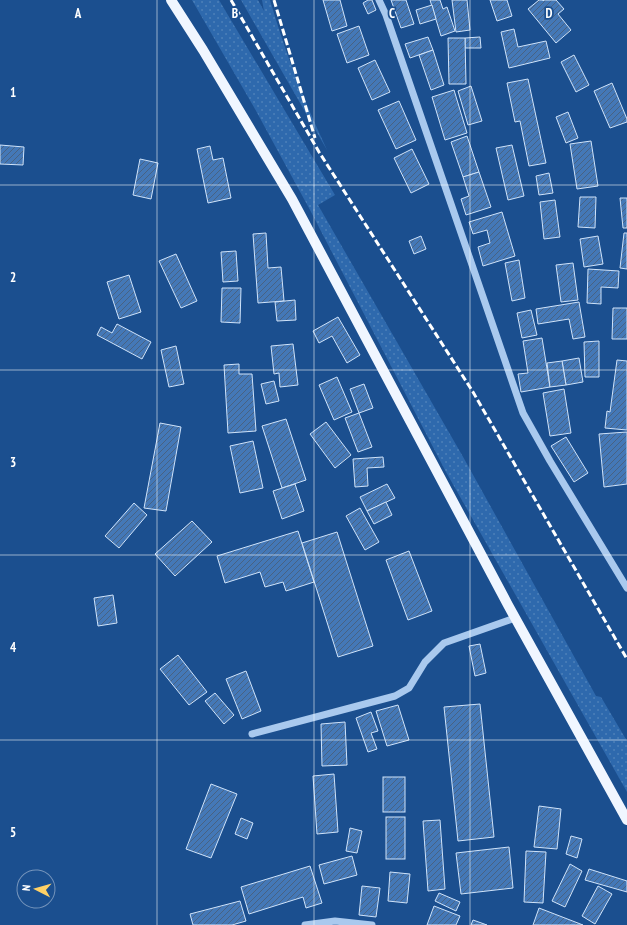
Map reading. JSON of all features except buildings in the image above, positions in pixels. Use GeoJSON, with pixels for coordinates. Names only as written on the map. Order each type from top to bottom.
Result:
{"type":"FeatureCollection","features":[{"type":"Feature","properties":{"kind":"main road"},"geometry":{"type":"LineString","coordinates":[[171,0],[292,199],[515,618],[627,820]]}},
{"type":"Feature","properties":{"kind":"street"},"geometry":{"type":"LineString","coordinates":[[379,0],[386,15],[523,413],[550,461],[627,588]]}},
{"type":"Feature","properties":{"kind":"street"},"geometry":{"type":"LineString","coordinates":[[252,734],[395,696],[409,688],[425,662],[444,643],[515,618]]}},
{"type":"Feature","properties":{"kind":"street"},"geometry":{"type":"LineString","coordinates":[[305,925],[335,921],[372,925]]}},
{"type":"Feature","properties":{"kind":"shaded area"},"geometry":{"type":"Polygon","coordinates":[[[192,0],[219,0],[335,195],[318,205],[462,455],[596,696],[601,697],[627,741],[627,792],[446,472],[310,210],[255,109],[192,0]]]}},
{"type":"Feature","properties":{"kind":"shaded area"},"geometry":{"type":"Polygon","coordinates":[[[241,0],[258,0],[264,11],[262,0],[270,0],[282,38],[310,113],[327,150],[241,0]]]}},
{"type":"Feature","properties":{"kind":"railway"},"geometry":{"type":"LineString","coordinates":[[231,0],[319,152],[473,392],[627,659]]}},
{"type":"Feature","properties":{"kind":"railway"},"geometry":{"type":"LineString","coordinates":[[274,0],[315,138]]}}]}
